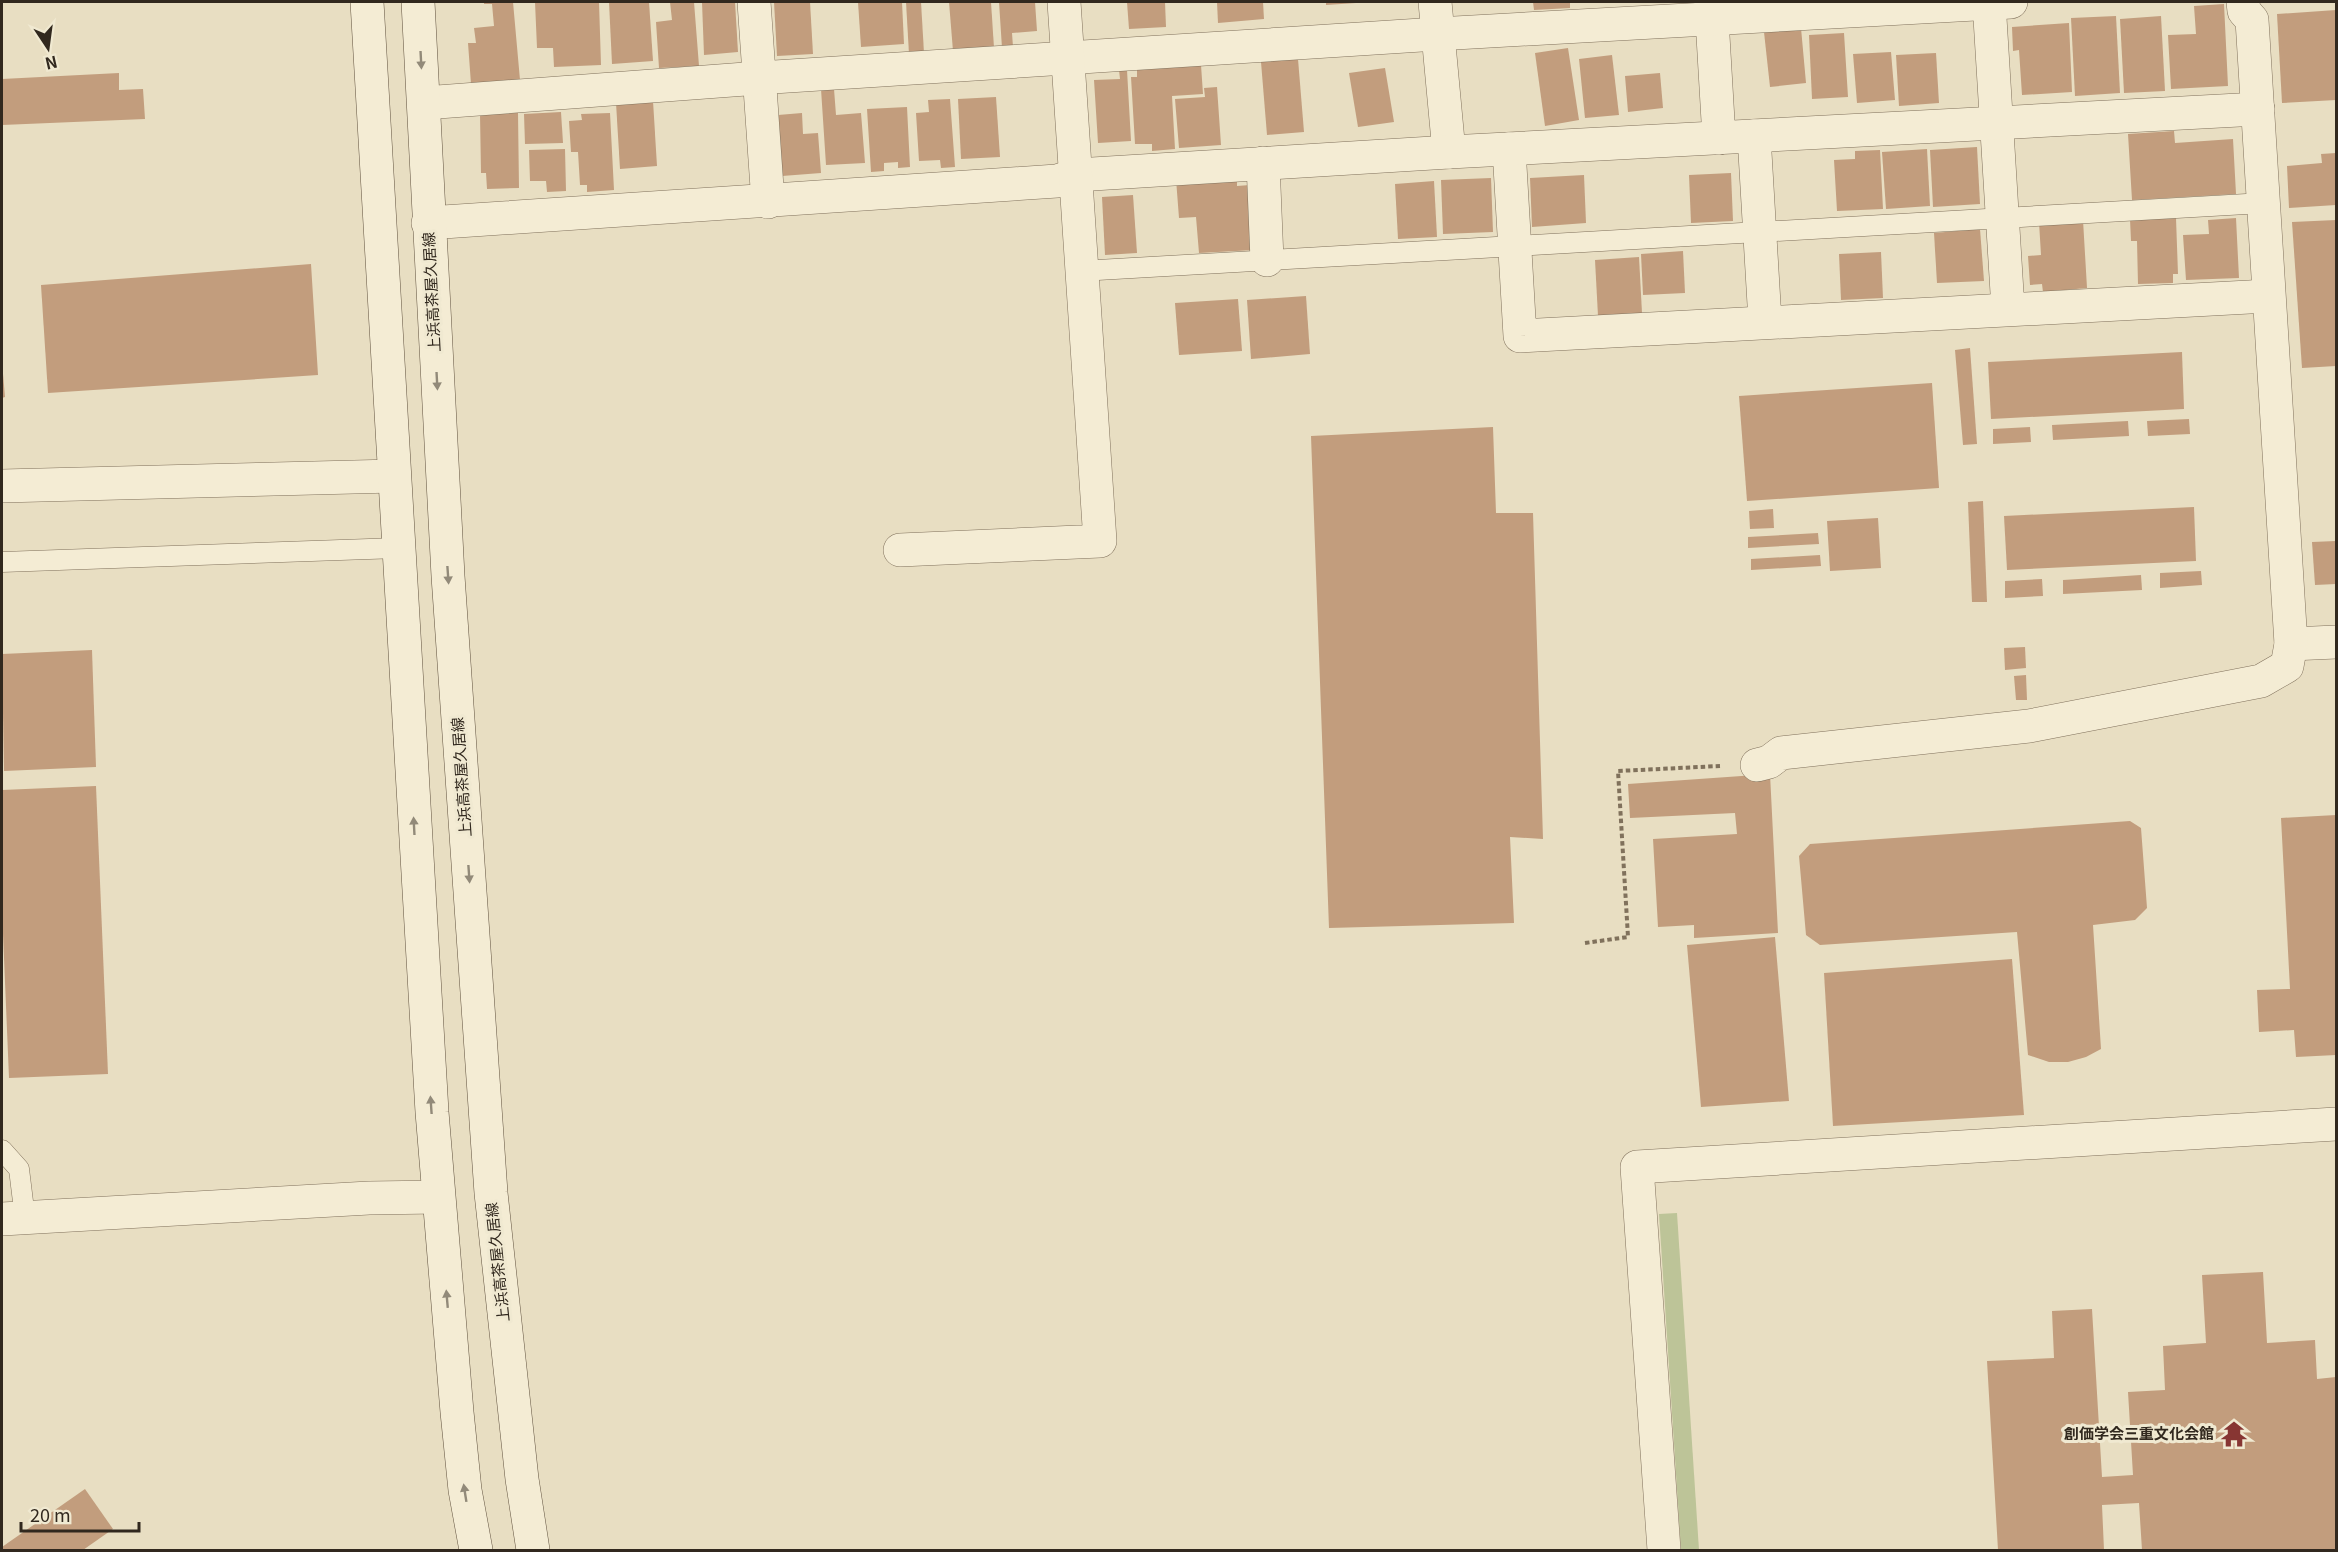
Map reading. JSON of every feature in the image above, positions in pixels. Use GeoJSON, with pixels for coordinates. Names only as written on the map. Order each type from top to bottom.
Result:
{"type":"FeatureCollection","features":[{"type":"Feature","properties":{"kind":"street"},"geometry":{"type":"LineString","coordinates":[[367,2],[438,1197],[465,1490],[476,1551]]}},
{"type":"Feature","properties":{"kind":"street","name":"上浜高茶屋久居線"},"geometry":{"type":"LineString","coordinates":[[418,2],[448,576],[491,1193],[522,1479],[533,1551]]}},
{"type":"Feature","properties":{"kind":"street"},"geometry":{"type":"LineString","coordinates":[[754,2],[768,202]]}},
{"type":"Feature","properties":{"kind":"street"},"geometry":{"type":"LineString","coordinates":[[900,550],[1101,541],[1080,271],[1064,2]]}},
{"type":"Feature","properties":{"kind":"street"},"geometry":{"type":"LineString","coordinates":[[1435,2],[1449,152]]}},
{"type":"Feature","properties":{"kind":"street"},"geometry":{"type":"LineString","coordinates":[[424,103],[759,78],[1437,34],[1711,10],[1996,2],[1996,123],[2008,309]]}},
{"type":"Feature","properties":{"kind":"street"},"geometry":{"type":"LineString","coordinates":[[1757,765],[1769,762],[1781,753],[2029,726],[2260,681],[2287,666],[2291,644],[2258,109],[2252,20],[2244,11],[2243,2]]}},
{"type":"Feature","properties":{"kind":"street"},"geometry":{"type":"LineString","coordinates":[[1711,10],[1719,138]]}},
{"type":"Feature","properties":{"kind":"street"},"geometry":{"type":"LineString","coordinates":[[428,223],[768,202],[1057,181],[1076,175],[1263,163],[2258,109]]}},
{"type":"Feature","properties":{"kind":"street"},"geometry":{"type":"LineString","coordinates":[[1754,136],[1765,321]]}},
{"type":"Feature","properties":{"kind":"street"},"geometry":{"type":"LineString","coordinates":[[1509,149],[1520,336],[1765,321],[2268,296]]}},
{"type":"Feature","properties":{"kind":"street"},"geometry":{"type":"LineString","coordinates":[[1263,163],[1267,260]]}},
{"type":"Feature","properties":{"kind":"street"},"geometry":{"type":"LineString","coordinates":[[2,486],[394,476]]}},
{"type":"Feature","properties":{"kind":"street"},"geometry":{"type":"LineString","coordinates":[[2291,644],[2337,642]]}},
{"type":"Feature","properties":{"kind":"street"},"geometry":{"type":"LineString","coordinates":[[1664,1551],[1637,1167],[2337,1124]]}},
{"type":"Feature","properties":{"kind":"street"},"geometry":{"type":"LineString","coordinates":[[13,1219],[491,1193]]}},
{"type":"Feature","properties":{"kind":"lane"},"geometry":{"type":"LineString","coordinates":[[1080,271],[2264,203]]}},
{"type":"Feature","properties":{"kind":"lane"},"geometry":{"type":"LineString","coordinates":[[2,562],[398,548]]}},
{"type":"Feature","properties":{"kind":"lane"},"geometry":{"type":"LineString","coordinates":[[2,1150],[19,1169],[13,1219]]}},
{"type":"Feature","properties":{"kind":"path"},"geometry":{"type":"LineString","coordinates":[[1585,943],[1628,937],[1618,771],[1757,765]]}},
{"type":"Feature","properties":{"kind":"green space"},"geometry":{"type":"Polygon","coordinates":[[[1677,1213],[1699,1550],[1681,1550],[1659,1214],[1677,1213]]]}},
{"type":"Feature","properties":{"kind":"building"},"geometry":{"type":"Polygon","coordinates":[[[484,2],[513,2],[520,80],[471,84],[468,43],[476,43],[474,28],[494,26],[492,4],[484,4],[484,2]]]}},
{"type":"Feature","properties":{"kind":"building"},"geometry":{"type":"Polygon","coordinates":[[[535,2],[599,2],[601,65],[554,67],[553,48],[537,48],[535,2]]]}},
{"type":"Feature","properties":{"kind":"building"},"geometry":{"type":"Polygon","coordinates":[[[609,2],[649,2],[653,61],[612,64],[609,2]]]}},
{"type":"Feature","properties":{"kind":"building"},"geometry":{"type":"Polygon","coordinates":[[[670,2],[694,2],[699,66],[659,68],[656,22],[672,20],[670,2]]]}},
{"type":"Feature","properties":{"kind":"building"},"geometry":{"type":"Polygon","coordinates":[[[702,2],[735,2],[738,52],[704,55],[702,2]]]}},
{"type":"Feature","properties":{"kind":"building"},"geometry":{"type":"Polygon","coordinates":[[[774,2],[810,2],[813,54],[777,56],[774,2]]]}},
{"type":"Feature","properties":{"kind":"building"},"geometry":{"type":"Polygon","coordinates":[[[858,2],[902,2],[904,44],[861,47],[858,2]]]}},
{"type":"Feature","properties":{"kind":"building"},"geometry":{"type":"Polygon","coordinates":[[[906,2],[921,2],[924,53],[909,54],[906,2]]]}},
{"type":"Feature","properties":{"kind":"building"},"geometry":{"type":"Polygon","coordinates":[[[949,2],[991,2],[994,48],[953,51],[949,2]]]}},
{"type":"Feature","properties":{"kind":"building"},"geometry":{"type":"Polygon","coordinates":[[[999,2],[1035,2],[1037,31],[1012,33],[1013,47],[1002,48],[999,2]]]}},
{"type":"Feature","properties":{"kind":"building"},"geometry":{"type":"Polygon","coordinates":[[[1127,2],[1165,2],[1166,27],[1129,29],[1127,2]]]}},
{"type":"Feature","properties":{"kind":"building"},"geometry":{"type":"Polygon","coordinates":[[[1217,2],[1263,2],[1264,19],[1218,23],[1217,2]]]}},
{"type":"Feature","properties":{"kind":"building"},"geometry":{"type":"Polygon","coordinates":[[[1326,2],[1356,2],[1356,3],[1326,5],[1326,2]]]}},
{"type":"Feature","properties":{"kind":"building"},"geometry":{"type":"Polygon","coordinates":[[[1533,2],[1570,2],[1570,8],[1534,10],[1533,2]]]}},
{"type":"Feature","properties":{"kind":"building"},"geometry":{"type":"Polygon","coordinates":[[[2224,4],[2228,86],[2171,89],[2168,35],[2196,34],[2194,6],[2224,4]]]}},
{"type":"Feature","properties":{"kind":"building"},"geometry":{"type":"Polygon","coordinates":[[[2336,10],[2336,100],[2282,103],[2277,14],[2336,10]]]}},
{"type":"Feature","properties":{"kind":"building"},"geometry":{"type":"Polygon","coordinates":[[[2116,16],[2120,93],[2075,96],[2071,18],[2116,16]]]}},
{"type":"Feature","properties":{"kind":"building"},"geometry":{"type":"Polygon","coordinates":[[[2161,16],[2165,91],[2124,93],[2120,19],[2161,16]]]}},
{"type":"Feature","properties":{"kind":"building"},"geometry":{"type":"Polygon","coordinates":[[[2069,23],[2072,92],[2022,95],[2019,50],[2013,51],[2012,27],[2069,23]]]}},
{"type":"Feature","properties":{"kind":"building"},"geometry":{"type":"Polygon","coordinates":[[[1801,28],[1806,83],[1770,87],[1764,32],[1801,28]]]}},
{"type":"Feature","properties":{"kind":"building"},"geometry":{"type":"Polygon","coordinates":[[[1844,33],[1848,97],[1812,99],[1809,35],[1844,33]]]}},
{"type":"Feature","properties":{"kind":"building"},"geometry":{"type":"Polygon","coordinates":[[[1568,48],[1579,120],[1545,126],[1535,53],[1568,48]]]}},
{"type":"Feature","properties":{"kind":"building"},"geometry":{"type":"Polygon","coordinates":[[[1891,52],[1895,100],[1857,103],[1853,54],[1891,52]]]}},
{"type":"Feature","properties":{"kind":"building"},"geometry":{"type":"Polygon","coordinates":[[[1936,53],[1939,103],[1899,106],[1896,55],[1936,53]]]}},
{"type":"Feature","properties":{"kind":"building"},"geometry":{"type":"Polygon","coordinates":[[[1612,55],[1619,115],[1585,118],[1579,59],[1612,55]]]}},
{"type":"Feature","properties":{"kind":"building"},"geometry":{"type":"Polygon","coordinates":[[[1298,59],[1304,132],[1267,135],[1261,62],[1298,59]]]}},
{"type":"Feature","properties":{"kind":"building"},"geometry":{"type":"Polygon","coordinates":[[[1201,65],[1203,94],[1172,96],[1175,149],[1152,151],[1152,144],[1135,144],[1131,77],[1137,77],[1137,68],[1201,65]]]}},
{"type":"Feature","properties":{"kind":"building"},"geometry":{"type":"Polygon","coordinates":[[[1385,68],[1394,122],[1358,127],[1349,73],[1385,68]]]}},
{"type":"Feature","properties":{"kind":"building"},"geometry":{"type":"Polygon","coordinates":[[[1119,70],[1127,70],[1131,141],[1098,143],[1094,80],[1120,79],[1119,70]]]}},
{"type":"Feature","properties":{"kind":"building"},"geometry":{"type":"Polygon","coordinates":[[[119,73],[119,90],[143,89],[145,119],[2,125],[2,79],[119,73]]]}},
{"type":"Feature","properties":{"kind":"building"},"geometry":{"type":"Polygon","coordinates":[[[1660,73],[1663,108],[1628,112],[1625,76],[1660,73]]]}},
{"type":"Feature","properties":{"kind":"building"},"geometry":{"type":"Polygon","coordinates":[[[1217,87],[1221,145],[1179,148],[1175,99],[1205,97],[1204,88],[1217,87]]]}},
{"type":"Feature","properties":{"kind":"building"},"geometry":{"type":"Polygon","coordinates":[[[821,89],[834,89],[836,115],[861,113],[865,163],[826,165],[821,89]]]}},
{"type":"Feature","properties":{"kind":"building"},"geometry":{"type":"Polygon","coordinates":[[[996,97],[1000,157],[961,159],[958,99],[996,97]]]}},
{"type":"Feature","properties":{"kind":"building"},"geometry":{"type":"Polygon","coordinates":[[[950,99],[955,167],[941,168],[940,160],[919,161],[916,113],[929,112],[928,100],[950,99]]]}},
{"type":"Feature","properties":{"kind":"building"},"geometry":{"type":"Polygon","coordinates":[[[653,101],[657,166],[620,169],[616,103],[653,101]]]}},
{"type":"Feature","properties":{"kind":"building"},"geometry":{"type":"Polygon","coordinates":[[[907,107],[910,167],[898,168],[898,162],[884,163],[884,171],[871,172],[867,109],[907,107]]]}},
{"type":"Feature","properties":{"kind":"building"},"geometry":{"type":"Polygon","coordinates":[[[561,112],[563,143],[525,144],[524,114],[561,112]]]}},
{"type":"Feature","properties":{"kind":"building"},"geometry":{"type":"Polygon","coordinates":[[[518,113],[519,188],[487,189],[486,173],[481,173],[480,114],[518,113]]]}},
{"type":"Feature","properties":{"kind":"building"},"geometry":{"type":"Polygon","coordinates":[[[610,113],[614,190],[587,192],[587,185],[580,185],[578,152],[571,152],[569,121],[582,120],[581,114],[610,113]]]}},
{"type":"Feature","properties":{"kind":"building"},"geometry":{"type":"Polygon","coordinates":[[[802,113],[803,134],[818,133],[821,173],[782,176],[778,115],[802,113]]]}},
{"type":"Feature","properties":{"kind":"building"},"geometry":{"type":"Polygon","coordinates":[[[2174,131],[2175,143],[2233,139],[2236,194],[2132,200],[2128,134],[2174,131]]]}},
{"type":"Feature","properties":{"kind":"building"},"geometry":{"type":"Polygon","coordinates":[[[1977,147],[1980,204],[1933,207],[1930,150],[1977,147]]]}},
{"type":"Feature","properties":{"kind":"building"},"geometry":{"type":"Polygon","coordinates":[[[565,149],[566,191],[547,192],[546,181],[530,181],[529,150],[565,149]]]}},
{"type":"Feature","properties":{"kind":"building"},"geometry":{"type":"Polygon","coordinates":[[[1927,149],[1930,206],[1886,209],[1882,152],[1927,149]]]}},
{"type":"Feature","properties":{"kind":"building"},"geometry":{"type":"Polygon","coordinates":[[[1880,150],[1883,209],[1837,211],[1834,160],[1855,159],[1855,151],[1880,150]]]}},
{"type":"Feature","properties":{"kind":"building"},"geometry":{"type":"Polygon","coordinates":[[[2336,153],[2336,205],[2289,208],[2287,166],[2322,163],[2321,154],[2336,153]]]}},
{"type":"Feature","properties":{"kind":"building"},"geometry":{"type":"Polygon","coordinates":[[[1731,173],[1733,221],[1691,223],[1689,175],[1731,173]]]}},
{"type":"Feature","properties":{"kind":"building"},"geometry":{"type":"Polygon","coordinates":[[[1237,175],[1237,186],[1250,185],[1254,250],[1199,253],[1196,217],[1179,218],[1176,179],[1237,175]]]}},
{"type":"Feature","properties":{"kind":"building"},"geometry":{"type":"Polygon","coordinates":[[[1584,175],[1586,223],[1532,227],[1530,178],[1584,175]]]}},
{"type":"Feature","properties":{"kind":"building"},"geometry":{"type":"Polygon","coordinates":[[[1491,178],[1493,232],[1443,234],[1441,180],[1491,178]]]}},
{"type":"Feature","properties":{"kind":"building"},"geometry":{"type":"Polygon","coordinates":[[[1434,181],[1437,237],[1398,239],[1395,184],[1434,181]]]}},
{"type":"Feature","properties":{"kind":"building"},"geometry":{"type":"Polygon","coordinates":[[[1133,195],[1137,253],[1105,255],[1102,197],[1133,195]]]}},
{"type":"Feature","properties":{"kind":"building"},"geometry":{"type":"Polygon","coordinates":[[[2176,218],[2178,274],[2173,274],[2173,283],[2138,284],[2137,241],[2131,241],[2130,219],[2176,218]]]}},
{"type":"Feature","properties":{"kind":"building"},"geometry":{"type":"Polygon","coordinates":[[[2236,218],[2239,278],[2186,280],[2183,235],[2209,234],[2208,220],[2236,218]]]}},
{"type":"Feature","properties":{"kind":"building"},"geometry":{"type":"Polygon","coordinates":[[[2083,220],[2087,288],[2043,292],[2042,284],[2030,285],[2028,256],[2041,255],[2039,222],[2083,220]]]}},
{"type":"Feature","properties":{"kind":"building"},"geometry":{"type":"Polygon","coordinates":[[[2336,220],[2336,366],[2302,368],[2292,222],[2336,220]]]}},
{"type":"Feature","properties":{"kind":"building"},"geometry":{"type":"Polygon","coordinates":[[[1980,229],[1984,281],[1937,283],[1934,233],[1980,229]]]}},
{"type":"Feature","properties":{"kind":"building"},"geometry":{"type":"Polygon","coordinates":[[[1683,251],[1685,293],[1643,295],[1641,254],[1683,251]]]}},
{"type":"Feature","properties":{"kind":"building"},"geometry":{"type":"Polygon","coordinates":[[[1881,252],[1883,298],[1841,300],[1839,254],[1881,252]]]}},
{"type":"Feature","properties":{"kind":"building"},"geometry":{"type":"Polygon","coordinates":[[[1639,257],[1642,313],[1598,316],[1595,260],[1639,257]]]}},
{"type":"Feature","properties":{"kind":"building"},"geometry":{"type":"Polygon","coordinates":[[[311,264],[318,375],[48,393],[41,285],[311,264]]]}},
{"type":"Feature","properties":{"kind":"building"},"geometry":{"type":"Polygon","coordinates":[[[1306,296],[1310,354],[1251,359],[1247,300],[1306,296]]]}},
{"type":"Feature","properties":{"kind":"building"},"geometry":{"type":"Polygon","coordinates":[[[1238,299],[1242,351],[1179,355],[1175,303],[1238,299]]]}},
{"type":"Feature","properties":{"kind":"building"},"geometry":{"type":"Polygon","coordinates":[[[1970,348],[1977,444],[1963,445],[1955,350],[1970,348]]]}},
{"type":"Feature","properties":{"kind":"building"},"geometry":{"type":"Polygon","coordinates":[[[2182,352],[2184,409],[1991,419],[1988,362],[2182,352]]]}},
{"type":"Feature","properties":{"kind":"building"},"geometry":{"type":"Polygon","coordinates":[[[2,362],[5,397],[2,398],[2,362]]]}},
{"type":"Feature","properties":{"kind":"building"},"geometry":{"type":"Polygon","coordinates":[[[1932,383],[1939,488],[1747,501],[1739,396],[1932,383]]]}},
{"type":"Feature","properties":{"kind":"building"},"geometry":{"type":"Polygon","coordinates":[[[2189,419],[2190,434],[2148,436],[2147,421],[2189,419]]]}},
{"type":"Feature","properties":{"kind":"building"},"geometry":{"type":"Polygon","coordinates":[[[2128,421],[2129,436],[2053,440],[2052,425],[2128,421]]]}},
{"type":"Feature","properties":{"kind":"building"},"geometry":{"type":"Polygon","coordinates":[[[1493,427],[1496,513],[1533,513],[1543,839],[1510,837],[1514,923],[1329,928],[1311,436],[1493,427]]]}},
{"type":"Feature","properties":{"kind":"building"},"geometry":{"type":"Polygon","coordinates":[[[2030,427],[2031,442],[1993,444],[1993,429],[2030,427]]]}},
{"type":"Feature","properties":{"kind":"building"},"geometry":{"type":"Polygon","coordinates":[[[1983,501],[1987,602],[1972,602],[1968,502],[1983,501]]]}},
{"type":"Feature","properties":{"kind":"building"},"geometry":{"type":"Polygon","coordinates":[[[2194,507],[2196,561],[2007,570],[2004,516],[2194,507]]]}},
{"type":"Feature","properties":{"kind":"building"},"geometry":{"type":"Polygon","coordinates":[[[1773,509],[1774,528],[1750,529],[1749,511],[1773,509]]]}},
{"type":"Feature","properties":{"kind":"building"},"geometry":{"type":"Polygon","coordinates":[[[1878,518],[1881,568],[1830,571],[1827,521],[1878,518]]]}},
{"type":"Feature","properties":{"kind":"building"},"geometry":{"type":"Polygon","coordinates":[[[1818,533],[1819,544],[1748,548],[1748,537],[1818,533]]]}},
{"type":"Feature","properties":{"kind":"building"},"geometry":{"type":"Polygon","coordinates":[[[2336,541],[2336,584],[2315,585],[2312,542],[2336,541]]]}},
{"type":"Feature","properties":{"kind":"building"},"geometry":{"type":"Polygon","coordinates":[[[1820,555],[1821,566],[1751,570],[1751,559],[1820,555]]]}},
{"type":"Feature","properties":{"kind":"building"},"geometry":{"type":"Polygon","coordinates":[[[2201,571],[2202,585],[2160,588],[2160,573],[2201,571]]]}},
{"type":"Feature","properties":{"kind":"building"},"geometry":{"type":"Polygon","coordinates":[[[2141,575],[2142,590],[2063,594],[2063,580],[2141,575]]]}},
{"type":"Feature","properties":{"kind":"building"},"geometry":{"type":"Polygon","coordinates":[[[2042,579],[2043,596],[2005,598],[2005,581],[2042,579]]]}},
{"type":"Feature","properties":{"kind":"building"},"geometry":{"type":"Polygon","coordinates":[[[2025,647],[2026,668],[2005,670],[2004,648],[2025,647]]]}},
{"type":"Feature","properties":{"kind":"building"},"geometry":{"type":"Polygon","coordinates":[[[92,650],[96,767],[4,771],[2,654],[92,650]]]}},
{"type":"Feature","properties":{"kind":"building"},"geometry":{"type":"Polygon","coordinates":[[[2026,675],[2027,700],[2016,700],[2014,676],[2026,675]]]}},
{"type":"Feature","properties":{"kind":"building"},"geometry":{"type":"Polygon","coordinates":[[[1770,774],[1778,933],[1694,938],[1694,925],[1658,927],[1653,839],[1737,834],[1735,813],[1630,818],[1628,784],[1770,774]]]}},
{"type":"Feature","properties":{"kind":"building"},"geometry":{"type":"Polygon","coordinates":[[[96,786],[108,1074],[9,1078],[2,910],[2,790],[96,786]]]}},
{"type":"Feature","properties":{"kind":"building"},"geometry":{"type":"Polygon","coordinates":[[[2336,815],[2336,1055],[2296,1057],[2294,1030],[2259,1032],[2257,990],[2290,989],[2281,818],[2336,815]]]}},
{"type":"Feature","properties":{"kind":"building"},"geometry":{"type":"Polygon","coordinates":[[[2130,821],[2141,828],[2147,908],[2135,920],[2093,925],[2101,1049],[2086,1057],[2068,1062],[2049,1062],[2028,1055],[2017,932],[1820,945],[1806,935],[1799,856],[1810,844],[2130,821]]]}},
{"type":"Feature","properties":{"kind":"building"},"geometry":{"type":"Polygon","coordinates":[[[1775,937],[1789,1101],[1701,1107],[1687,945],[1775,937]]]}},
{"type":"Feature","properties":{"kind":"building"},"geometry":{"type":"Polygon","coordinates":[[[2012,959],[2024,1115],[1833,1126],[1824,973],[2012,959]]]}},
{"type":"Feature","properties":{"kind":"building","name":"創価学会三重文化会館"},"geometry":{"type":"Polygon","coordinates":[[[2263,1272],[2267,1343],[2315,1340],[2317,1379],[2336,1377],[2336,1550],[2142,1550],[2139,1503],[2102,1505],[2104,1550],[1998,1550],[1987,1361],[2054,1358],[2052,1311],[2092,1309],[2102,1477],[2133,1475],[2128,1392],[2165,1390],[2163,1346],[2206,1343],[2202,1275],[2263,1272]]]}},
{"type":"Feature","properties":{"kind":"building"},"geometry":{"type":"Polygon","coordinates":[[[85,1489],[113,1529],[83,1550],[2,1550],[2,1547],[85,1489]]]}},
{"type":"Feature","properties":{"kind":"place","name":"創価学会三重文化会館"},"geometry":{"type":"Point","coordinates":[2234,1434]}}]}
